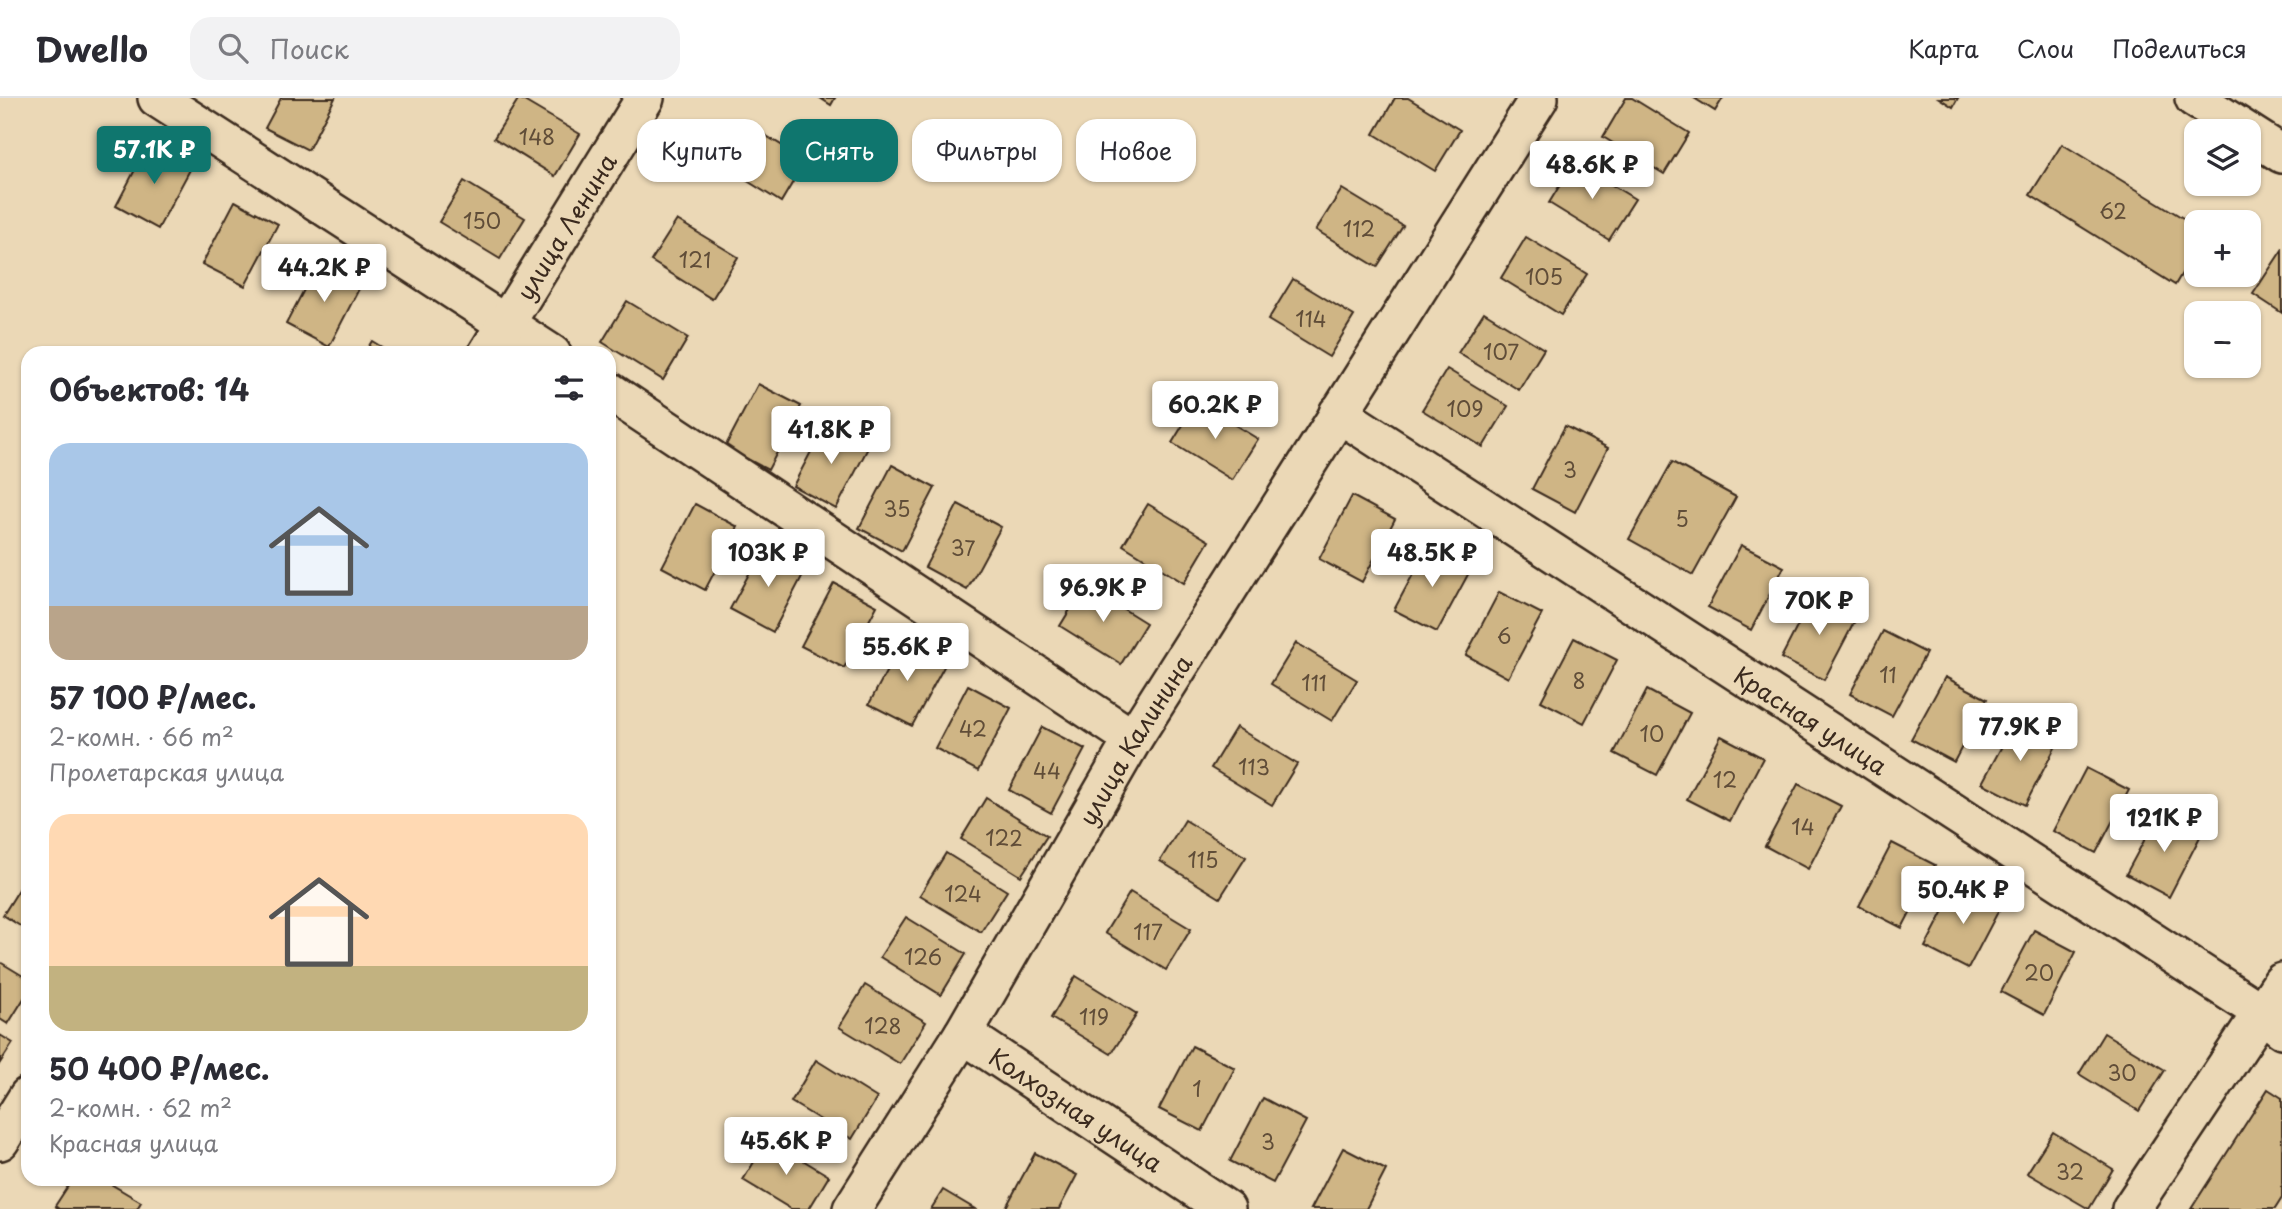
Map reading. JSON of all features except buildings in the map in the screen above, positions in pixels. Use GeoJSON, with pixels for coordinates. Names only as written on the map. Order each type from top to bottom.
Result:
{"type":"FeatureCollection","features":[{"type":"Feature","properties":{"kind":"street"},"geometry":{"type":"LineString","coordinates":[[157,98],[540,346]]}},
{"type":"Feature","properties":{"kind":"street","name":"улица Ленина"},"geometry":{"type":"LineString","coordinates":[[492,346],[645,98]]}},
{"type":"Feature","properties":{"kind":"street","name":"улица Калинина"},"geometry":{"type":"LineString","coordinates":[[852,1209],[963,1034],[1133,739],[1539,98]]}},
{"type":"Feature","properties":{"kind":"street"},"geometry":{"type":"LineString","coordinates":[[2194,98],[2227,119]]}},
{"type":"Feature","properties":{"kind":"street"},"geometry":{"type":"LineString","coordinates":[[2261,140],[2282,154]]}},
{"type":"Feature","properties":{"kind":"street"},"geometry":{"type":"LineString","coordinates":[[616,396],[1133,739]]}},
{"type":"Feature","properties":{"kind":"street","name":"Красная улица"},"geometry":{"type":"LineString","coordinates":[[1338,413],[2271,1021]]}},
{"type":"Feature","properties":{"kind":"street"},"geometry":{"type":"LineString","coordinates":[[2131,1209],[2271,1021],[2282,982]]}},
{"type":"Feature","properties":{"kind":"street","name":"Колхозная улица"},"geometry":{"type":"LineString","coordinates":[[963,1034],[1226,1209]]}},
{"type":"Feature","properties":{"kind":"street"},"geometry":{"type":"LineString","coordinates":[[0,1141],[21,1107]]}}]}
